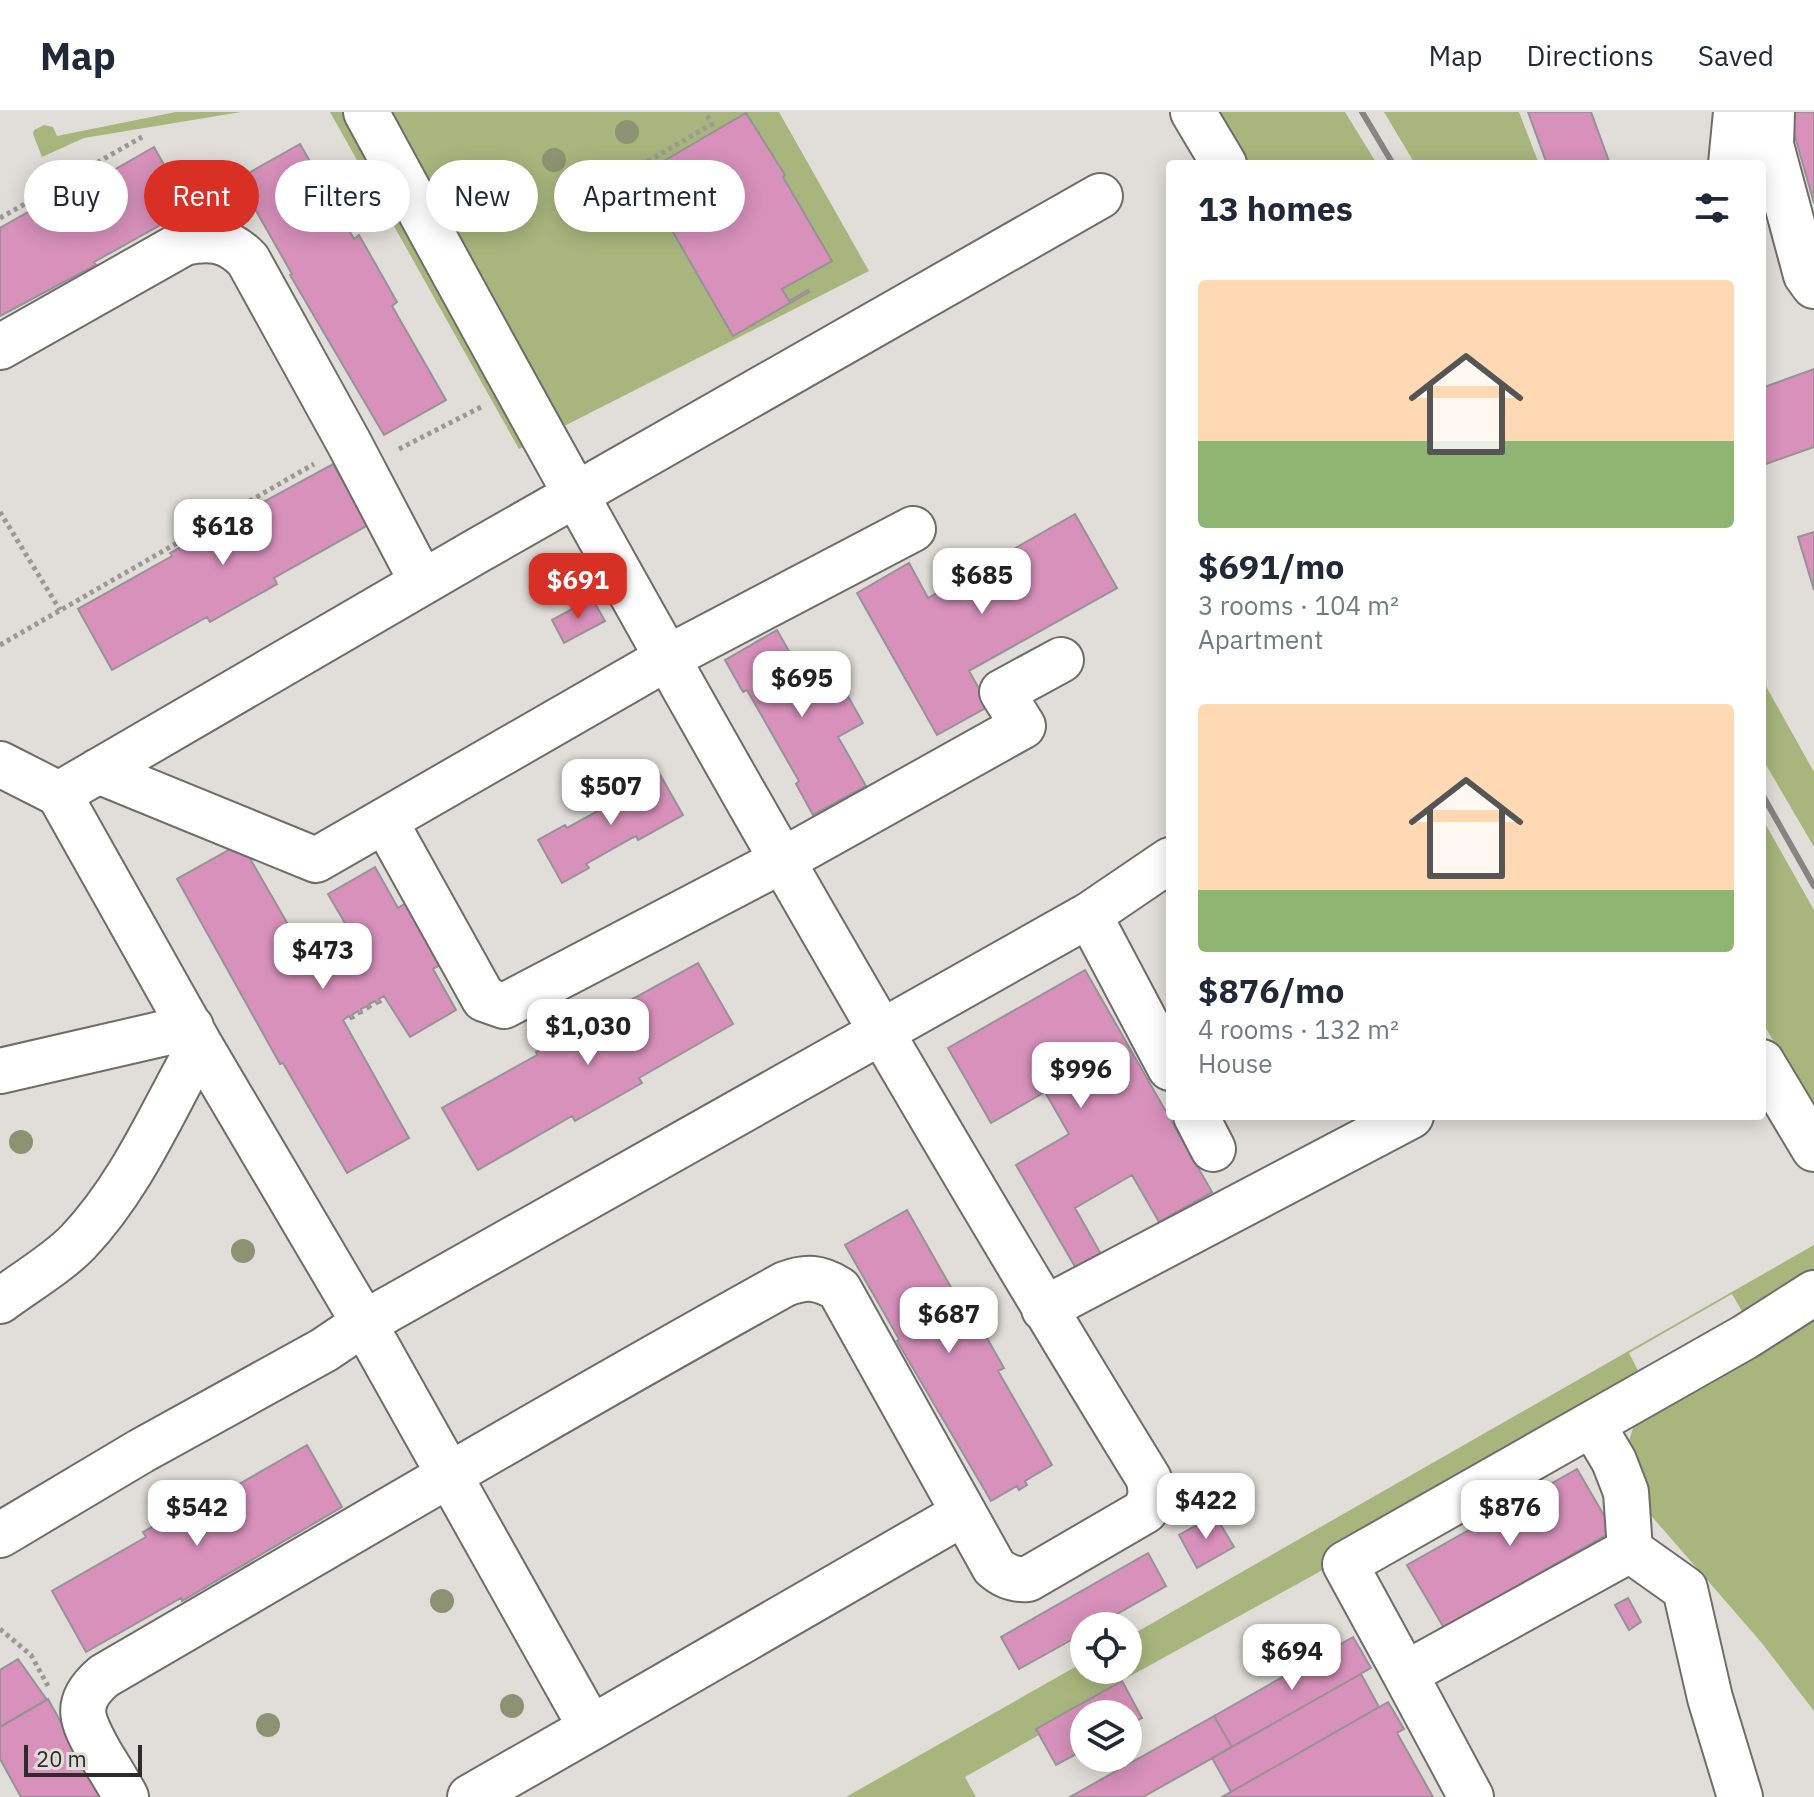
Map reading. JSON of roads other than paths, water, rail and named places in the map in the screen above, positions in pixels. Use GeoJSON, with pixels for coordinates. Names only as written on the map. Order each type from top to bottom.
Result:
{"type":"FeatureCollection","features":[{"type":"Feature","properties":{"kind":"street"},"geometry":{"type":"LineString","coordinates":[[126,1797],[85,1726],[82,1712],[85,1697],[104,1676],[572,1403],[785,1284],[812,1277],[839,1289],[994,1567],[1008,1577],[1028,1579],[1145,1511],[1149,1504],[1149,1479],[1044,1309],[783,860],[517,388],[366,112]]}},
{"type":"Feature","properties":{"kind":"street"},"geometry":{"type":"LineString","coordinates":[[1193,112],[1222,160]]}},
{"type":"Feature","properties":{"kind":"street"},"geometry":{"type":"LineString","coordinates":[[1731,160],[1736,112]]}},
{"type":"Feature","properties":{"kind":"street"},"geometry":{"type":"LineString","coordinates":[[1772,112],[1771,145],[1806,275],[1814,286]]}},
{"type":"Feature","properties":{"kind":"street"},"geometry":{"type":"LineString","coordinates":[[59,794],[422,582],[1100,196]]}},
{"type":"Feature","properties":{"kind":"street"},"geometry":{"type":"LineString","coordinates":[[0,347],[184,243],[201,239],[221,240],[236,247],[248,260],[422,582]]}},
{"type":"Feature","properties":{"kind":"street"},"geometry":{"type":"LineString","coordinates":[[98,771],[316,860],[669,657],[913,529]]}},
{"type":"Feature","properties":{"kind":"street"},"geometry":{"type":"LineString","coordinates":[[385,821],[484,999],[504,1006],[783,860],[1023,726],[1002,692],[1061,660]]}},
{"type":"Feature","properties":{"kind":"street"},"geometry":{"type":"LineString","coordinates":[[0,764],[59,794],[364,1323],[591,1728]]}},
{"type":"Feature","properties":{"kind":"street"},"geometry":{"type":"LineString","coordinates":[[0,1535],[141,1451],[324,1350],[364,1323],[1089,915],[1166,863]]}},
{"type":"Feature","properties":{"kind":"street"},"geometry":{"type":"LineString","coordinates":[[1089,915],[1166,1060]]}},
{"type":"Feature","properties":{"kind":"street"},"geometry":{"type":"LineString","coordinates":[[0,1071],[196,1036]]}},
{"type":"Feature","properties":{"kind":"street"},"geometry":{"type":"LineString","coordinates":[[0,1301],[77,1243],[132,1172],[196,1036]]}},
{"type":"Feature","properties":{"kind":"street"},"geometry":{"type":"LineString","coordinates":[[1766,1069],[1814,1149]]}},
{"type":"Feature","properties":{"kind":"street"},"geometry":{"type":"LineString","coordinates":[[1044,1309],[1403,1120]]}},
{"type":"Feature","properties":{"kind":"street"},"geometry":{"type":"LineString","coordinates":[[1471,1797],[1345,1564],[1745,1337],[1814,1293]]}},
{"type":"Feature","properties":{"kind":"street"},"geometry":{"type":"LineString","coordinates":[[1592,1424],[1614,1461],[1626,1492],[1630,1550]]}},
{"type":"Feature","properties":{"kind":"street"},"geometry":{"type":"LineString","coordinates":[[470,1797],[964,1513]]}},
{"type":"Feature","properties":{"kind":"street"},"geometry":{"type":"LineString","coordinates":[[1405,1674],[1630,1550]]}},
{"type":"Feature","properties":{"kind":"street"},"geometry":{"type":"LineString","coordinates":[[1630,1550],[1685,1589],[1710,1698],[1740,1797]]}},
{"type":"Feature","properties":{"kind":"railway"},"geometry":{"type":"LineString","coordinates":[[1362,112],[1391,160]]}},
{"type":"Feature","properties":{"kind":"railway"},"geometry":{"type":"LineString","coordinates":[[1766,801],[1814,886]]}}]}
